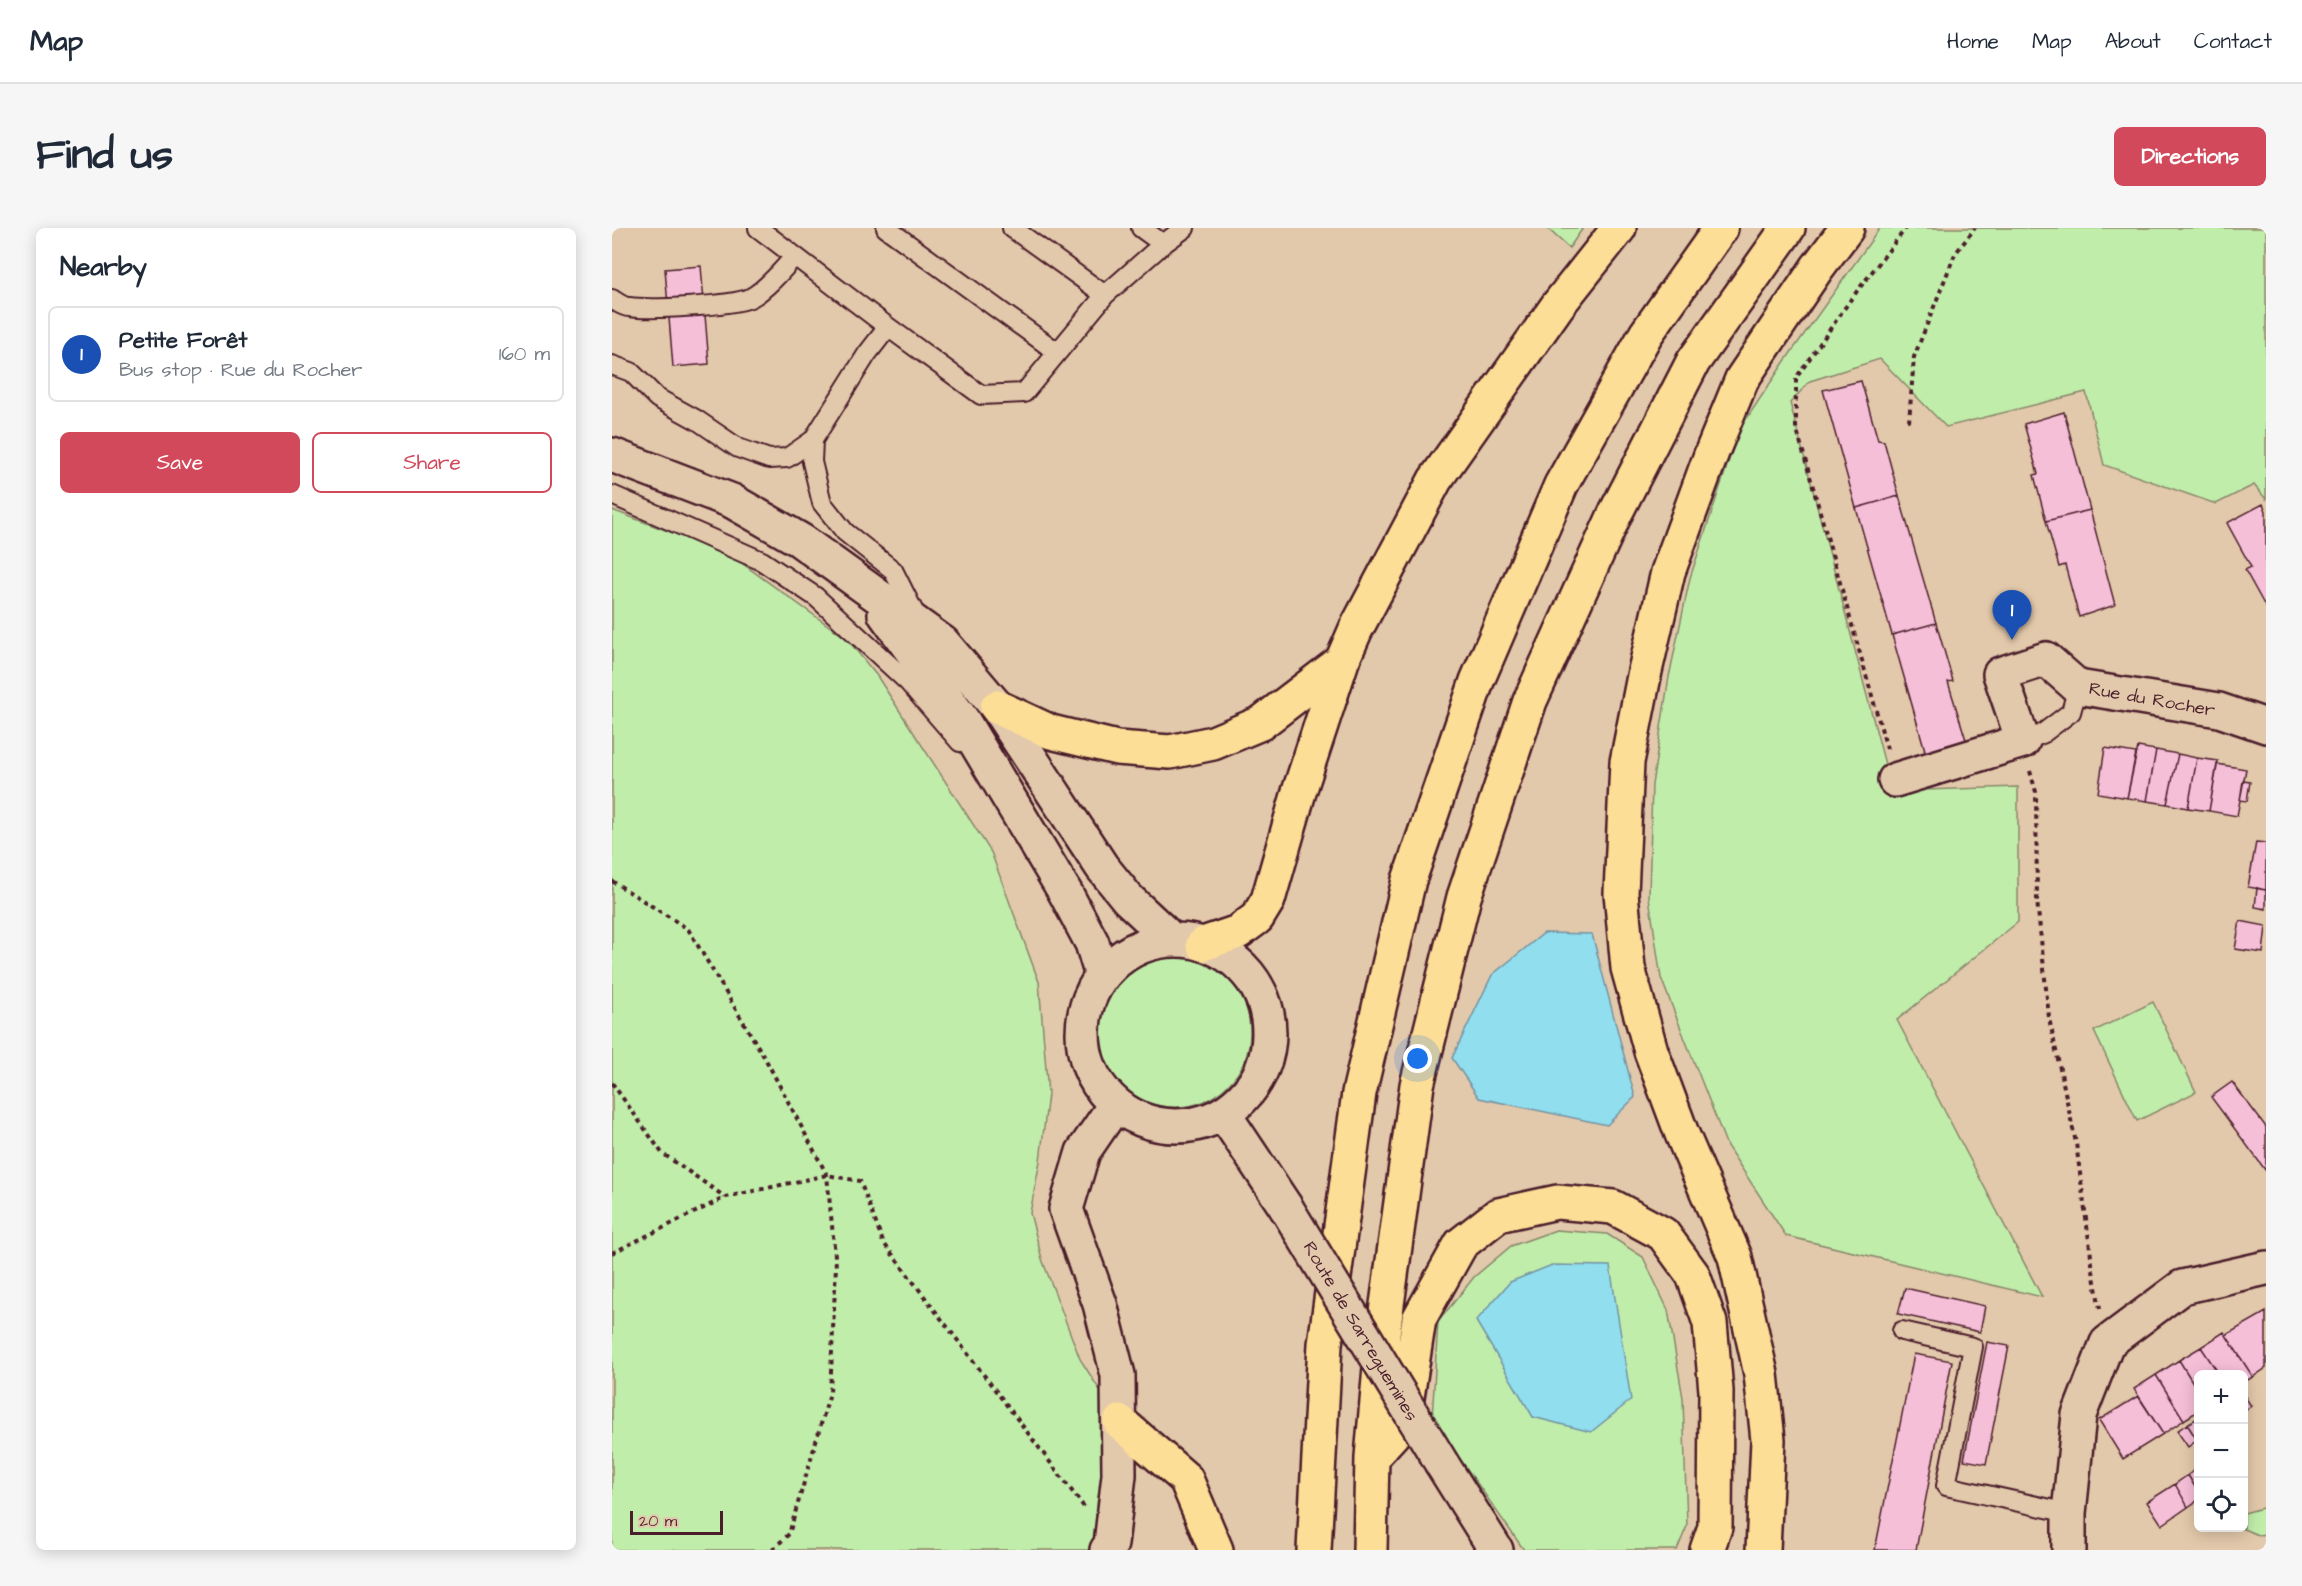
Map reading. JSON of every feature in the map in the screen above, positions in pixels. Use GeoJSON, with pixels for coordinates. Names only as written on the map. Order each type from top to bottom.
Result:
{"type":"FeatureCollection","features":[{"type":"Feature","properties":{"kind":"highway"},"geometry":{"type":"LineString","coordinates":[[1188,942],[1238,932],[1257,918],[1268,900],[1299,792],[1342,661],[1356,629],[1435,480],[1558,305],[1619,228]]}},
{"type":"Feature","properties":{"kind":"highway"},"geometry":{"type":"LineString","coordinates":[[1314,1550],[1325,1344],[1358,1104],[1409,880],[1477,681],[1561,485],[1646,334],[1721,228]]}},
{"type":"Feature","properties":{"kind":"highway"},"geometry":{"type":"LineString","coordinates":[[1370,1550],[1372,1457],[1383,1334],[1417,1085],[1464,897],[1527,712],[1616,512],[1693,362],[1788,228]]}},
{"type":"Feature","properties":{"kind":"highway"},"geometry":{"type":"LineString","coordinates":[[1763,1550],[1768,1440],[1761,1374],[1737,1269],[1666,1092],[1628,968],[1621,893],[1626,762],[1668,572],[1712,452],[1742,379],[1846,228]]}},
{"type":"Feature","properties":{"kind":"highway"},"geometry":{"type":"LineString","coordinates":[[997,707],[1051,732],[1117,748],[1170,752],[1213,743],[1261,723],[1342,661]]}},
{"type":"Feature","properties":{"kind":"highway"},"geometry":{"type":"LineString","coordinates":[[1372,1457],[1403,1423],[1419,1320],[1461,1244],[1498,1215],[1557,1202],[1613,1207],[1663,1234],[1693,1275],[1710,1323],[1716,1391],[1715,1527],[1707,1550]]}},
{"type":"Feature","properties":{"kind":"highway"},"geometry":{"type":"LineString","coordinates":[[1120,1422],[1186,1479],[1216,1550]]}},
{"type":"Feature","properties":{"kind":"main road"},"geometry":{"type":"LineString","coordinates":[[614,482],[732,501],[800,540],[943,643],[997,707],[1102,867],[1128,899],[1188,942],[1230,958],[1252,979],[1266,1007],[1270,1038],[1263,1067],[1247,1094],[1224,1114],[1197,1125],[1168,1127],[1140,1120],[1115,1105],[1096,1083],[1085,1057],[1082,1029],[1088,1000],[1102,976],[1116,961],[1133,950],[1152,943],[1188,942]]}},
{"type":"Feature","properties":{"kind":"main road"},"geometry":{"type":"LineString","coordinates":[[865,586],[963,721],[1082,922],[1092,943],[1102,976]]}},
{"type":"Feature","properties":{"kind":"main road","name":"Rue du Rocher"},"geometry":{"type":"LineString","coordinates":[[2023,741],[2000,674],[2046,659],[2078,687],[2219,710],[2266,726]]}},
{"type":"Feature","properties":{"kind":"main road"},"geometry":{"type":"LineString","coordinates":[[1895,780],[2023,741]]}},
{"type":"Feature","properties":{"kind":"main road"},"geometry":{"type":"LineString","coordinates":[[1113,1548],[1119,1475],[1118,1375],[1100,1304],[1066,1209],[1083,1152],[1115,1105]]}},
{"type":"Feature","properties":{"kind":"main road","name":"Route de Sarreguemines"},"geometry":{"type":"LineString","coordinates":[[1224,1114],[1287,1209],[1496,1550]]}},
{"type":"Feature","properties":{"kind":"main road"},"geometry":{"type":"LineString","coordinates":[[2069,1550],[2069,1513],[2079,1415],[2107,1343],[2182,1287],[2266,1268]]}},
{"type":"Feature","properties":{"kind":"lane"},"geometry":{"type":"LineString","coordinates":[[758,228],[981,395],[1024,393],[1105,295],[1163,244],[1185,228]]}},
{"type":"Feature","properties":{"kind":"lane"},"geometry":{"type":"LineString","coordinates":[[886,228],[1058,352]]}},
{"type":"Feature","properties":{"kind":"lane"},"geometry":{"type":"LineString","coordinates":[[1012,228],[1105,295]]}},
{"type":"Feature","properties":{"kind":"lane"},"geometry":{"type":"LineString","coordinates":[[1141,228],[1163,244]]}},
{"type":"Feature","properties":{"kind":"lane"},"geometry":{"type":"LineString","coordinates":[[612,299],[626,307],[650,307],[728,302],[751,298],[784,269],[794,256]]}},
{"type":"Feature","properties":{"kind":"lane"},"geometry":{"type":"LineString","coordinates":[[612,365],[631,372],[657,398],[697,420],[738,448],[769,459],[787,458],[813,440],[867,354],[888,327]]}},
{"type":"Feature","properties":{"kind":"lane"},"geometry":{"type":"LineString","coordinates":[[813,440],[812,462],[822,503],[845,532],[893,570],[921,628]]}},
{"type":"Feature","properties":{"kind":"lane"},"geometry":{"type":"LineString","coordinates":[[614,482],[762,561],[816,597],[909,683],[997,780]]}},
{"type":"Feature","properties":{"kind":"lane"},"geometry":{"type":"LineString","coordinates":[[2023,741],[2042,734],[2071,712],[2078,687]]}},
{"type":"Feature","properties":{"kind":"lane"},"geometry":{"type":"LineString","coordinates":[[1902,1331],[1973,1347],[1946,1486],[2069,1513]]}},
{"type":"Feature","properties":{"kind":"path"},"geometry":{"type":"LineString","coordinates":[[1895,780],[1796,426],[1796,378],[1851,299],[1906,228]]}},
{"type":"Feature","properties":{"kind":"path"},"geometry":{"type":"LineString","coordinates":[[1909,423],[1914,357],[1955,254],[1975,228]]}},
{"type":"Feature","properties":{"kind":"path"},"geometry":{"type":"LineString","coordinates":[[2023,741],[2036,792],[2037,900],[2049,1018],[2076,1143],[2093,1271],[2107,1343]]}},
{"type":"Feature","properties":{"kind":"path"},"geometry":{"type":"LineString","coordinates":[[612,881],[688,929],[766,1060],[827,1175],[836,1266],[830,1393],[789,1534],[772,1550]]}},
{"type":"Feature","properties":{"kind":"path"},"geometry":{"type":"LineString","coordinates":[[612,1083],[662,1153],[726,1197]]}},
{"type":"Feature","properties":{"kind":"path"},"geometry":{"type":"LineString","coordinates":[[612,1253],[726,1197],[827,1175],[860,1181],[883,1242],[1113,1548]]}},
{"type":"Feature","properties":{"kind":"green space"},"geometry":{"type":"Polygon","coordinates":[[[1547,228],[1583,228],[1569,248],[1547,228]]]}},
{"type":"Feature","properties":{"kind":"green space"},"geometry":{"type":"Polygon","coordinates":[[[1880,228],[2266,228],[2266,499],[2254,485],[2216,504],[2104,465],[2086,392],[1946,427],[1880,359],[1810,381],[1790,403],[1892,791],[2018,787],[2018,922],[1897,1020],[2042,1297],[1786,1236],[1727,1146],[1661,978],[1649,897],[1652,785],[1669,677],[1690,578],[1739,430],[1880,228]]]}},
{"type":"Feature","properties":{"kind":"green space"},"geometry":{"type":"Polygon","coordinates":[[[612,510],[729,554],[847,639],[877,676],[991,852],[1039,982],[1048,1094],[1040,1161],[1030,1213],[1042,1259],[1080,1359],[1120,1422],[1107,1550],[612,1550],[612,510]]]}},
{"type":"Feature","properties":{"kind":"green space"},"geometry":{"type":"Polygon","coordinates":[[[1175,957],[1190,958],[1204,963],[1228,979],[1244,1003],[1249,1017],[1249,1047],[1244,1061],[1228,1085],[1204,1101],[1190,1106],[1175,1107],[1160,1106],[1146,1101],[1122,1085],[1106,1061],[1101,1047],[1100,1032],[1101,1017],[1106,1003],[1122,979],[1146,963],[1160,958],[1175,957]]]}},
{"type":"Feature","properties":{"kind":"green space"},"geometry":{"type":"Polygon","coordinates":[[[2153,1002],[2196,1092],[2137,1121],[2094,1031],[2153,1002]]]}},
{"type":"Feature","properties":{"kind":"green space"},"geometry":{"type":"Polygon","coordinates":[[[1556,1230],[1607,1234],[1643,1257],[1668,1310],[1683,1398],[1687,1526],[1677,1550],[1524,1550],[1432,1419],[1438,1322],[1474,1277],[1511,1246],[1556,1230]]]}},
{"type":"Feature","properties":{"kind":"green space"},"geometry":{"type":"Polygon","coordinates":[[[2266,1507],[2266,1534],[2258,1535],[2248,1531],[2248,1512],[2266,1507]]]}},
{"type":"Feature","properties":{"kind":"water"},"geometry":{"type":"Polygon","coordinates":[[[1544,933],[1592,934],[1635,1097],[1607,1125],[1479,1098],[1452,1058],[1492,975],[1544,933]]]}},
{"type":"Feature","properties":{"kind":"water"},"geometry":{"type":"Polygon","coordinates":[[[1552,1265],[1610,1266],[1631,1400],[1591,1432],[1533,1417],[1476,1321],[1510,1282],[1552,1265]]]}},
{"type":"Feature","properties":{"kind":"building"},"geometry":{"type":"Polygon","coordinates":[[[701,266],[709,364],[673,367],[665,269],[701,266]]]}},
{"type":"Feature","properties":{"kind":"building"},"geometry":{"type":"Polygon","coordinates":[[[1861,381],[1878,440],[1884,441],[1899,496],[1856,508],[1823,390],[1861,381]]]}},
{"type":"Feature","properties":{"kind":"building"},"geometry":{"type":"Polygon","coordinates":[[[2064,412],[2090,510],[2046,521],[2034,475],[2038,474],[2024,424],[2064,412]]]}},
{"type":"Feature","properties":{"kind":"building"},"geometry":{"type":"Polygon","coordinates":[[[1899,496],[1936,623],[1892,635],[1856,508],[1899,496]]]}},
{"type":"Feature","properties":{"kind":"building"},"geometry":{"type":"Polygon","coordinates":[[[2263,504],[2266,511],[2266,608],[2245,570],[2251,567],[2227,523],[2263,504]]]}},
{"type":"Feature","properties":{"kind":"building"},"geometry":{"type":"Polygon","coordinates":[[[2090,510],[2115,605],[2079,617],[2065,565],[2059,567],[2046,521],[2090,510]]]}},
{"type":"Feature","properties":{"kind":"building"},"geometry":{"type":"Polygon","coordinates":[[[1936,623],[1953,681],[1948,682],[1967,743],[1926,754],[1892,635],[1936,623]]]}},
{"type":"Feature","properties":{"kind":"building"},"geometry":{"type":"Polygon","coordinates":[[[2138,747],[2156,750],[2147,801],[2127,798],[2138,747]]]}},
{"type":"Feature","properties":{"kind":"building"},"geometry":{"type":"Polygon","coordinates":[[[2105,748],[2136,753],[2127,798],[2098,793],[2105,748]]]}},
{"type":"Feature","properties":{"kind":"building"},"geometry":{"type":"Polygon","coordinates":[[[2156,750],[2178,754],[2167,804],[2147,801],[2156,750]]]}},
{"type":"Feature","properties":{"kind":"building"},"geometry":{"type":"Polygon","coordinates":[[[2178,754],[2197,758],[2188,808],[2167,804],[2178,754]]]}},
{"type":"Feature","properties":{"kind":"building"},"geometry":{"type":"Polygon","coordinates":[[[2197,758],[2218,761],[2209,811],[2188,808],[2197,758]]]}},
{"type":"Feature","properties":{"kind":"building"},"geometry":{"type":"Polygon","coordinates":[[[2217,764],[2246,769],[2237,816],[2209,811],[2217,764]]]}},
{"type":"Feature","properties":{"kind":"building"},"geometry":{"type":"Polygon","coordinates":[[[2243,781],[2250,782],[2247,801],[2240,800],[2243,781]]]}},
{"type":"Feature","properties":{"kind":"building"},"geometry":{"type":"Polygon","coordinates":[[[2256,842],[2266,843],[2266,890],[2248,887],[2256,842]]]}},
{"type":"Feature","properties":{"kind":"building"},"geometry":{"type":"Polygon","coordinates":[[[2257,888],[2266,890],[2266,909],[2255,907],[2257,888]]]}},
{"type":"Feature","properties":{"kind":"building"},"geometry":{"type":"Polygon","coordinates":[[[2240,921],[2266,926],[2263,953],[2235,949],[2240,921]]]}},
{"type":"Feature","properties":{"kind":"building"},"geometry":{"type":"Polygon","coordinates":[[[2232,1082],[2266,1127],[2266,1171],[2211,1097],[2232,1082]]]}},
{"type":"Feature","properties":{"kind":"building"},"geometry":{"type":"Polygon","coordinates":[[[1905,1288],[1985,1306],[1980,1332],[1898,1314],[1905,1288]]]}},
{"type":"Feature","properties":{"kind":"building"},"geometry":{"type":"Polygon","coordinates":[[[2266,1312],[2266,1368],[2253,1377],[2226,1335],[2266,1312]]]}},
{"type":"Feature","properties":{"kind":"building"},"geometry":{"type":"Polygon","coordinates":[[[2224,1332],[2253,1377],[2248,1380],[2248,1370],[2216,1370],[2201,1347],[2224,1332]]]}},
{"type":"Feature","properties":{"kind":"building"},"geometry":{"type":"Polygon","coordinates":[[[1987,1342],[2009,1346],[1986,1464],[1964,1460],[1987,1342]]]}},
{"type":"Feature","properties":{"kind":"building"},"geometry":{"type":"Polygon","coordinates":[[[2201,1347],[2216,1370],[2194,1370],[2194,1384],[2179,1360],[2201,1347]]]}},
{"type":"Feature","properties":{"kind":"building"},"geometry":{"type":"Polygon","coordinates":[[[1914,1354],[1952,1361],[1916,1550],[1875,1550],[1914,1354]]]}},
{"type":"Feature","properties":{"kind":"building"},"geometry":{"type":"Polygon","coordinates":[[[2179,1360],[2194,1384],[2194,1414],[2184,1420],[2156,1375],[2179,1360]]]}},
{"type":"Feature","properties":{"kind":"building"},"geometry":{"type":"Polygon","coordinates":[[[2156,1375],[2184,1420],[2163,1434],[2134,1389],[2156,1375]]]}},
{"type":"Feature","properties":{"kind":"building"},"geometry":{"type":"Polygon","coordinates":[[[2138,1396],[2163,1434],[2123,1459],[2099,1420],[2138,1396]]]}},
{"type":"Feature","properties":{"kind":"building"},"geometry":{"type":"Polygon","coordinates":[[[2194,1420],[2194,1435],[2187,1424],[2194,1420]]]}},
{"type":"Feature","properties":{"kind":"building"},"geometry":{"type":"Polygon","coordinates":[[[2187,1424],[2194,1435],[2194,1442],[2188,1447],[2177,1431],[2187,1424]]]}},
{"type":"Feature","properties":{"kind":"building"},"geometry":{"type":"Polygon","coordinates":[[[2194,1471],[2194,1485],[2188,1475],[2194,1471]]]}},
{"type":"Feature","properties":{"kind":"building"},"geometry":{"type":"Polygon","coordinates":[[[2188,1475],[2194,1485],[2194,1503],[2188,1507],[2175,1484],[2188,1475]]]}},
{"type":"Feature","properties":{"kind":"building"},"geometry":{"type":"Polygon","coordinates":[[[2175,1484],[2188,1507],[2162,1525],[2147,1502],[2175,1484]]]}},
{"type":"Feature","properties":{"kind":"place","name":"Petite Forêt"},"geometry":{"type":"Point","coordinates":[2012,640]}}]}
